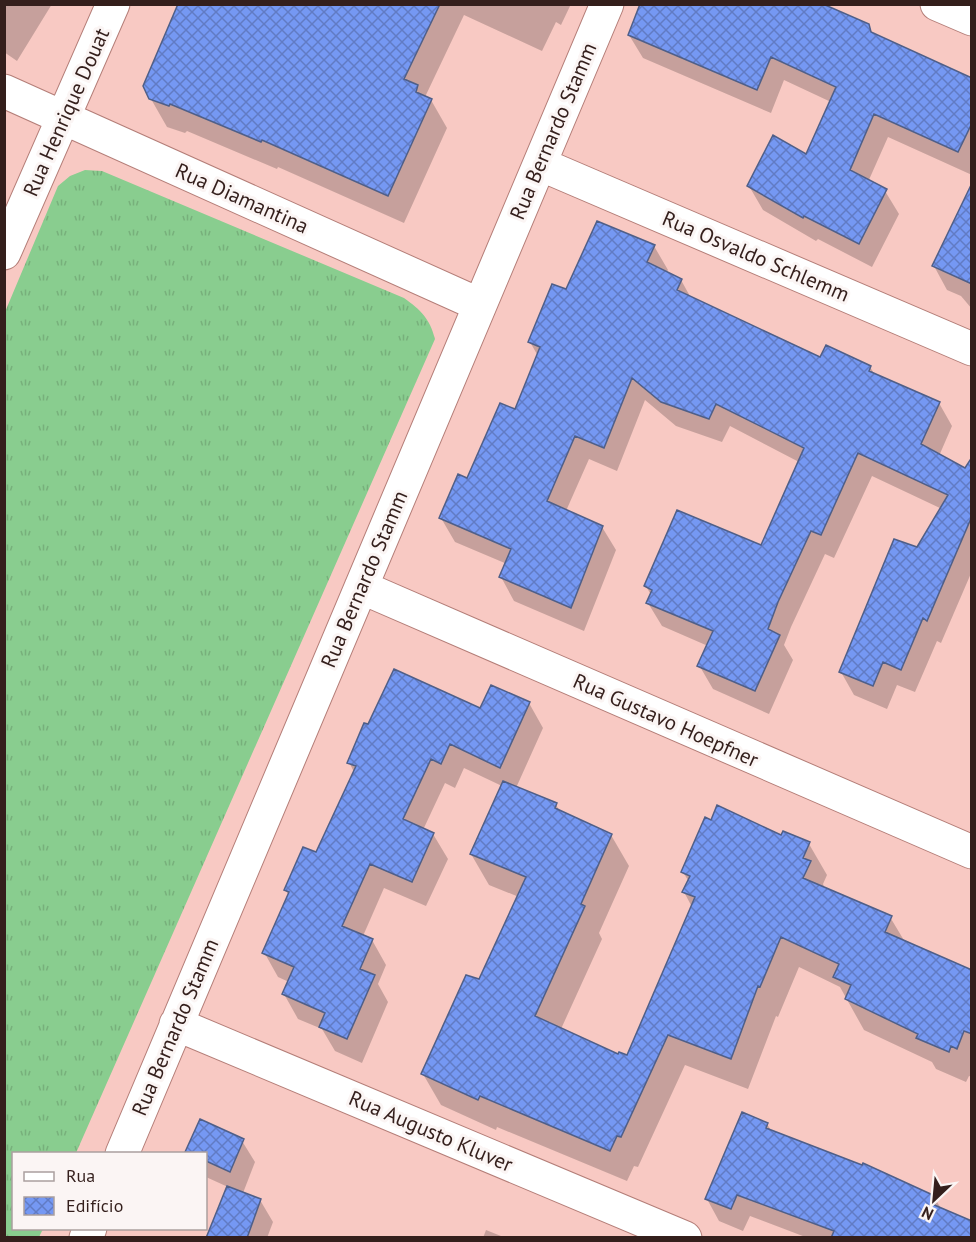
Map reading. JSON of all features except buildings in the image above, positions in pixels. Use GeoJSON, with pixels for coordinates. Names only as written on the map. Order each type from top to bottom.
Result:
{"type":"FeatureCollection","features":[{"type":"Feature","properties":{"kind":"street","name":"Rua Henrique Douat"},"geometry":{"type":"LineString","coordinates":[[4,253],[113,4]]}},
{"type":"Feature","properties":{"kind":"street","name":"Rua Bernardo Stamm"},"geometry":{"type":"LineString","coordinates":[[123,1152],[607,4]]}},
{"type":"Feature","properties":{"kind":"street"},"geometry":{"type":"LineString","coordinates":[[937,4],[972,19]]}},
{"type":"Feature","properties":{"kind":"street","name":"Rua Diamantina"},"geometry":{"type":"LineString","coordinates":[[4,91],[480,305]]}},
{"type":"Feature","properties":{"kind":"street","name":"Rua Osvaldo Schlemm"},"geometry":{"type":"LineString","coordinates":[[540,164],[972,349]]}},
{"type":"Feature","properties":{"kind":"street","name":"Rua Gustavo Hoepfner"},"geometry":{"type":"LineString","coordinates":[[361,587],[972,852]]}},
{"type":"Feature","properties":{"kind":"street","name":"Rua Augusto Kluver"},"geometry":{"type":"LineString","coordinates":[[176,1024],[685,1238]]}},
{"type":"Feature","properties":{"kind":"green space"},"geometry":{"type":"Polygon","coordinates":[[[85,170],[102,171],[404,298],[424,316],[435,339],[76,1152],[12,1152],[12,1230],[42,1230],[39,1237],[5,1237],[5,312],[58,186],[70,176],[85,170]]]}}]}
